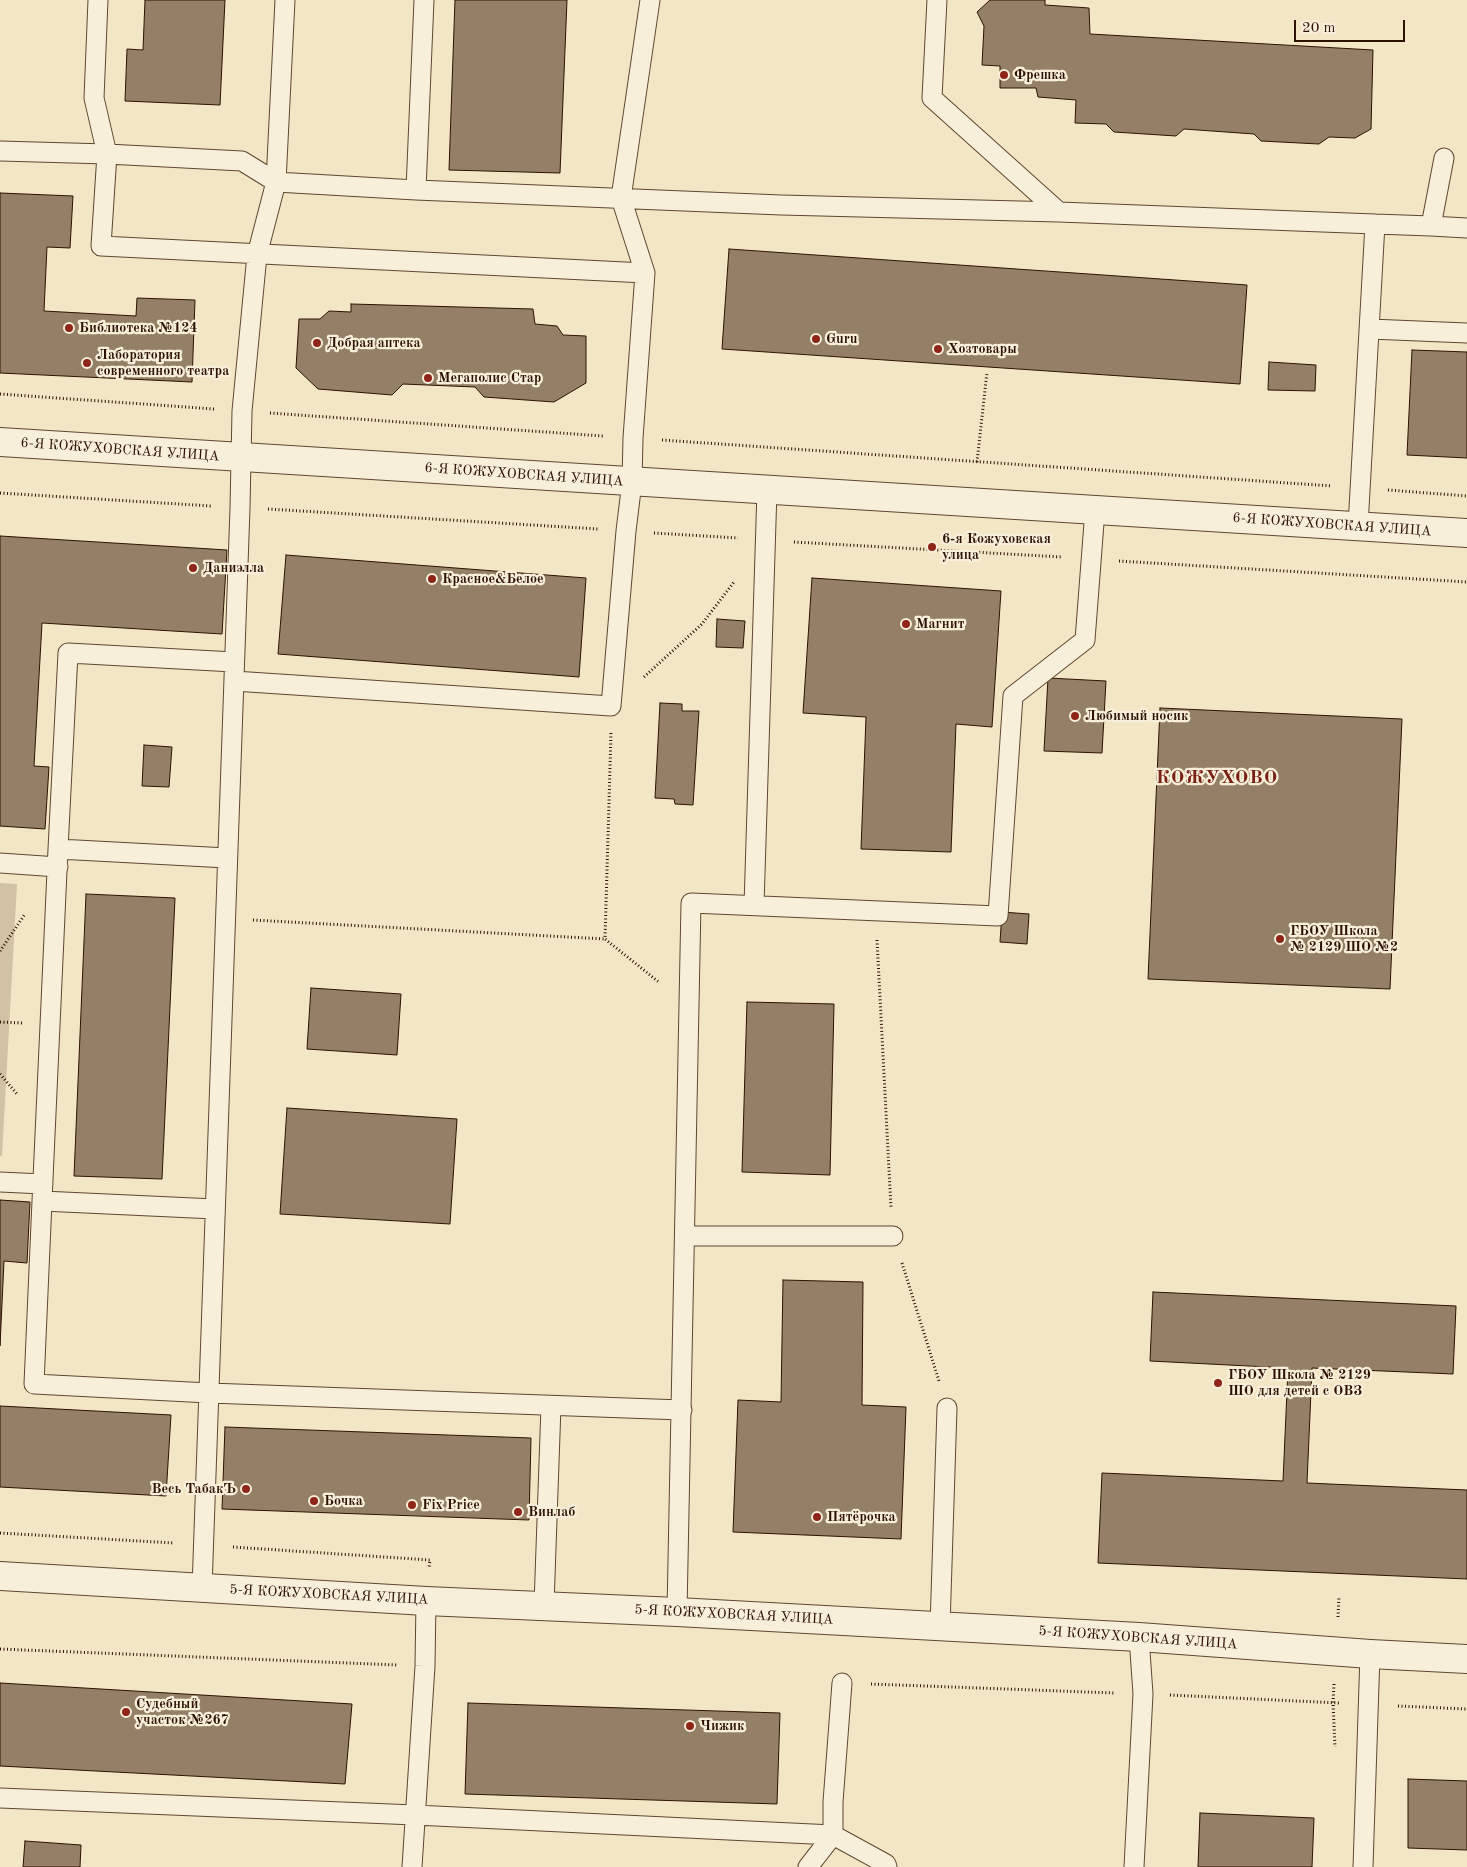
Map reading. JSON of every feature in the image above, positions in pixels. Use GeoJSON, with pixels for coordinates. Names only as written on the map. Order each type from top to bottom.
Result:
{"type":"FeatureCollection","features":[{"type":"Feature","properties":{"kind":"street","name":"6-Я КОЖУХОВСКАЯ УЛИЦА"},"geometry":{"type":"LineString","coordinates":[[0,442],[1467,533]]}},
{"type":"Feature","properties":{"kind":"street","name":"5-Я КОЖУХОВСКАЯ УЛИЦА"},"geometry":{"type":"LineString","coordinates":[[0,1576],[426,1600],[1140,1636],[1370,1654],[1467,1659]]}},
{"type":"Feature","properties":{"kind":"lane"},"geometry":{"type":"LineString","coordinates":[[98,0],[94,98],[107,154],[101,246],[645,274]]}},
{"type":"Feature","properties":{"kind":"lane"},"geometry":{"type":"LineString","coordinates":[[202,1588],[242,457],[242,411],[257,255],[276,182],[285,0]]}},
{"type":"Feature","properties":{"kind":"lane"},"geometry":{"type":"LineString","coordinates":[[416,190],[424,0]]}},
{"type":"Feature","properties":{"kind":"lane"},"geometry":{"type":"LineString","coordinates":[[234,681],[611,706],[632,482],[633,438],[645,274],[621,198],[650,0]]}},
{"type":"Feature","properties":{"kind":"lane"},"geometry":{"type":"LineString","coordinates":[[936,0],[932,98],[1059,212]]}},
{"type":"Feature","properties":{"kind":"lane"},"geometry":{"type":"LineString","coordinates":[[0,151],[242,161],[276,182],[416,190],[1467,228]]}},
{"type":"Feature","properties":{"kind":"lane"},"geometry":{"type":"LineString","coordinates":[[1431,226],[1444,158]]}},
{"type":"Feature","properties":{"kind":"lane"},"geometry":{"type":"LineString","coordinates":[[1358,526],[1375,224]]}},
{"type":"Feature","properties":{"kind":"lane"},"geometry":{"type":"LineString","coordinates":[[1370,329],[1467,333]]}},
{"type":"Feature","properties":{"kind":"lane"},"geometry":{"type":"LineString","coordinates":[[754,905],[768,490]]}},
{"type":"Feature","properties":{"kind":"lane"},"geometry":{"type":"LineString","coordinates":[[677,1612],[691,902],[998,916],[1012,696],[1085,640],[1095,510]]}},
{"type":"Feature","properties":{"kind":"lane"},"geometry":{"type":"LineString","coordinates":[[234,662],[68,653],[34,1384],[208,1393],[682,1410]]}},
{"type":"Feature","properties":{"kind":"lane"},"geometry":{"type":"LineString","coordinates":[[0,863],[58,858],[228,858]]}},
{"type":"Feature","properties":{"kind":"lane"},"geometry":{"type":"LineString","coordinates":[[0,1182],[43,1192],[215,1209]]}},
{"type":"Feature","properties":{"kind":"lane"},"geometry":{"type":"LineString","coordinates":[[685,1236],[893,1236]]}},
{"type":"Feature","properties":{"kind":"lane"},"geometry":{"type":"LineString","coordinates":[[544,1606],[551,1406]]}},
{"type":"Feature","properties":{"kind":"lane"},"geometry":{"type":"LineString","coordinates":[[940,1627],[947,1408]]}},
{"type":"Feature","properties":{"kind":"lane"},"geometry":{"type":"LineString","coordinates":[[412,1867],[425,1666],[426,1600]]}},
{"type":"Feature","properties":{"kind":"lane"},"geometry":{"type":"LineString","coordinates":[[1134,1867],[1143,1694],[1140,1636]]}},
{"type":"Feature","properties":{"kind":"lane"},"geometry":{"type":"LineString","coordinates":[[1363,1867],[1370,1654]]}},
{"type":"Feature","properties":{"kind":"lane"},"geometry":{"type":"LineString","coordinates":[[808,1867],[833,1835],[833,1802],[842,1683]]}},
{"type":"Feature","properties":{"kind":"lane"},"geometry":{"type":"LineString","coordinates":[[0,1798],[833,1835],[886,1864],[887,1867]]}},
{"type":"Feature","properties":{"kind":"path"},"geometry":{"type":"LineString","coordinates":[[977,462],[987,372]]}},
{"type":"Feature","properties":{"kind":"path"},"geometry":{"type":"LineString","coordinates":[[0,394],[1467,496]]}},
{"type":"Feature","properties":{"kind":"path"},"geometry":{"type":"LineString","coordinates":[[0,493],[1467,582]]}},
{"type":"Feature","properties":{"kind":"path"},"geometry":{"type":"LineString","coordinates":[[605,939],[611,706],[702,624],[765,540]]}},
{"type":"Feature","properties":{"kind":"path"},"geometry":{"type":"LineString","coordinates":[[875,909],[893,1236],[947,1408]]}},
{"type":"Feature","properties":{"kind":"path"},"geometry":{"type":"LineString","coordinates":[[225,919],[605,939],[690,1007]]}},
{"type":"Feature","properties":{"kind":"path"},"geometry":{"type":"LineString","coordinates":[[0,1649],[425,1666]]}},
{"type":"Feature","properties":{"kind":"path"},"geometry":{"type":"LineString","coordinates":[[842,1683],[1143,1694],[1467,1709]]}},
{"type":"Feature","properties":{"kind":"shaded area"},"geometry":{"type":"Polygon","coordinates":[[[0,883],[17,884],[2,1156],[0,1156],[0,883]]]}},
{"type":"Feature","properties":{"kind":"building"},"geometry":{"type":"Polygon","coordinates":[[[145,0],[225,0],[220,105],[125,101],[127,49],[143,50],[145,0]]]}},
{"type":"Feature","properties":{"kind":"building"},"geometry":{"type":"Polygon","coordinates":[[[455,0],[567,0],[560,173],[449,170],[455,0]]]}},
{"type":"Feature","properties":{"kind":"building"},"geometry":{"type":"Polygon","coordinates":[[[990,0],[1045,0],[1045,5],[1089,8],[1090,34],[1373,50],[1371,129],[1355,138],[1329,137],[1319,144],[1261,141],[1254,134],[1184,129],[1176,136],[1114,132],[1106,124],[1075,123],[1076,100],[1038,97],[1036,88],[1000,88],[1000,66],[982,65],[984,26],[977,12],[990,0]]]}},
{"type":"Feature","properties":{"kind":"building"},"geometry":{"type":"Polygon","coordinates":[[[0,193],[73,196],[70,248],[47,247],[44,311],[136,316],[137,298],[195,300],[192,382],[0,373],[0,193]]]}},
{"type":"Feature","properties":{"kind":"building"},"geometry":{"type":"Polygon","coordinates":[[[729,249],[1247,285],[1240,384],[722,349],[729,249]]]}},
{"type":"Feature","properties":{"kind":"building"},"geometry":{"type":"Polygon","coordinates":[[[351,304],[533,309],[535,324],[557,326],[563,335],[586,336],[586,383],[554,402],[484,397],[475,387],[403,384],[392,395],[318,389],[296,368],[299,319],[320,319],[329,311],[351,312],[351,304]]]}},
{"type":"Feature","properties":{"kind":"building"},"geometry":{"type":"Polygon","coordinates":[[[1412,350],[1467,352],[1467,458],[1407,455],[1412,350]]]}},
{"type":"Feature","properties":{"kind":"building"},"geometry":{"type":"Polygon","coordinates":[[[1269,362],[1316,365],[1315,391],[1268,390],[1269,362]]]}},
{"type":"Feature","properties":{"kind":"building"},"geometry":{"type":"Polygon","coordinates":[[[0,536],[227,550],[222,634],[42,623],[34,766],[49,767],[45,829],[0,826],[0,536]]]}},
{"type":"Feature","properties":{"kind":"building"},"geometry":{"type":"Polygon","coordinates":[[[286,555],[586,578],[579,677],[278,654],[286,555]]]}},
{"type":"Feature","properties":{"kind":"building"},"geometry":{"type":"Polygon","coordinates":[[[812,578],[1001,591],[992,727],[956,724],[951,852],[861,849],[866,717],[803,713],[812,578]]]}},
{"type":"Feature","properties":{"kind":"building"},"geometry":{"type":"Polygon","coordinates":[[[717,619],[745,621],[743,648],[716,647],[717,619]]]}},
{"type":"Feature","properties":{"kind":"building","name":"Любимый носик"},"geometry":{"type":"Polygon","coordinates":[[[1048,678],[1106,681],[1102,753],[1044,751],[1048,678]]]}},
{"type":"Feature","properties":{"kind":"building"},"geometry":{"type":"Polygon","coordinates":[[[660,703],[682,704],[682,711],[699,711],[693,805],[675,804],[674,799],[655,798],[660,703]]]}},
{"type":"Feature","properties":{"kind":"building"},"geometry":{"type":"Polygon","coordinates":[[[1160,708],[1402,719],[1390,989],[1148,979],[1160,708]]]}},
{"type":"Feature","properties":{"kind":"building"},"geometry":{"type":"Polygon","coordinates":[[[144,745],[172,747],[169,787],[142,786],[144,745]]]}},
{"type":"Feature","properties":{"kind":"building"},"geometry":{"type":"Polygon","coordinates":[[[86,894],[175,898],[162,1179],[74,1176],[86,894]]]}},
{"type":"Feature","properties":{"kind":"building"},"geometry":{"type":"Polygon","coordinates":[[[1002,912],[1029,914],[1027,944],[1000,942],[1002,912]]]}},
{"type":"Feature","properties":{"kind":"building"},"geometry":{"type":"Polygon","coordinates":[[[311,988],[401,994],[397,1055],[307,1049],[311,988]]]}},
{"type":"Feature","properties":{"kind":"building"},"geometry":{"type":"Polygon","coordinates":[[[747,1002],[834,1004],[830,1175],[742,1172],[747,1002]]]}},
{"type":"Feature","properties":{"kind":"building"},"geometry":{"type":"Polygon","coordinates":[[[287,1108],[457,1119],[450,1224],[280,1214],[287,1108]]]}},
{"type":"Feature","properties":{"kind":"building"},"geometry":{"type":"Polygon","coordinates":[[[0,1200],[30,1202],[27,1263],[4,1261],[0,1346],[0,1200]]]}},
{"type":"Feature","properties":{"kind":"building"},"geometry":{"type":"Polygon","coordinates":[[[783,1280],[863,1282],[862,1405],[906,1407],[901,1539],[733,1532],[738,1400],[781,1402],[783,1280]]]}},
{"type":"Feature","properties":{"kind":"building"},"geometry":{"type":"Polygon","coordinates":[[[1153,1292],[1456,1306],[1453,1374],[1312,1368],[1307,1483],[1467,1490],[1467,1579],[1098,1563],[1102,1473],[1283,1481],[1288,1368],[1150,1361],[1153,1292]]]}},
{"type":"Feature","properties":{"kind":"building"},"geometry":{"type":"Polygon","coordinates":[[[0,1406],[171,1415],[166,1496],[0,1487],[0,1406]]]}},
{"type":"Feature","properties":{"kind":"building"},"geometry":{"type":"Polygon","coordinates":[[[225,1427],[531,1438],[529,1520],[222,1509],[225,1427]]]}},
{"type":"Feature","properties":{"kind":"building"},"geometry":{"type":"Polygon","coordinates":[[[0,1683],[352,1704],[345,1784],[0,1766],[0,1683]]]}},
{"type":"Feature","properties":{"kind":"building"},"geometry":{"type":"Polygon","coordinates":[[[468,1703],[780,1713],[777,1804],[465,1794],[468,1703]]]}},
{"type":"Feature","properties":{"kind":"building"},"geometry":{"type":"Polygon","coordinates":[[[1408,1779],[1467,1781],[1467,1850],[1408,1848],[1408,1779]]]}},
{"type":"Feature","properties":{"kind":"building"},"geometry":{"type":"Polygon","coordinates":[[[1200,1813],[1314,1818],[1312,1867],[1198,1867],[1200,1813]]]}},
{"type":"Feature","properties":{"kind":"building"},"geometry":{"type":"Polygon","coordinates":[[[25,1841],[81,1845],[80,1867],[23,1867],[25,1841]]]}},
{"type":"Feature","properties":{"kind":"place","name":"Фрешка"},"geometry":{"type":"Point","coordinates":[1004,75]}},
{"type":"Feature","properties":{"kind":"place","name":"Библиотека №124"},"geometry":{"type":"Point","coordinates":[69,328]}},
{"type":"Feature","properties":{"kind":"place","name":"Guru"},"geometry":{"type":"Point","coordinates":[816,339]}},
{"type":"Feature","properties":{"kind":"place","name":"Добрая аптека"},"geometry":{"type":"Point","coordinates":[317,343]}},
{"type":"Feature","properties":{"kind":"place","name":"Хозтовары"},"geometry":{"type":"Point","coordinates":[938,349]}},
{"type":"Feature","properties":{"kind":"place","name":"Лаборатория современного театра"},"geometry":{"type":"Point","coordinates":[87,363]}},
{"type":"Feature","properties":{"kind":"place","name":"Мегаполис Стар"},"geometry":{"type":"Point","coordinates":[428,378]}},
{"type":"Feature","properties":{"kind":"place","name":"6-я Кожуховская улица"},"geometry":{"type":"Point","coordinates":[932,547]}},
{"type":"Feature","properties":{"kind":"place","name":"Даниэлла"},"geometry":{"type":"Point","coordinates":[193,568]}},
{"type":"Feature","properties":{"kind":"place","name":"Красное&Белое"},"geometry":{"type":"Point","coordinates":[432,579]}},
{"type":"Feature","properties":{"kind":"place","name":"Магнит"},"geometry":{"type":"Point","coordinates":[906,624]}},
{"type":"Feature","properties":{"kind":"place","name":"Любимый носик"},"geometry":{"type":"Point","coordinates":[1075,716]}},
{"type":"Feature","properties":{"kind":"place","name":"ГБОУ Школа № 2129 ШО №2"},"geometry":{"type":"Point","coordinates":[1280,939]}},
{"type":"Feature","properties":{"kind":"place","name":"ГБОУ Школа № 2129 ШО для детей с ОВЗ"},"geometry":{"type":"Point","coordinates":[1218,1383]}},
{"type":"Feature","properties":{"kind":"place","name":"Весь ТабакЪ"},"geometry":{"type":"Point","coordinates":[246,1489]}},
{"type":"Feature","properties":{"kind":"place","name":"Бочка"},"geometry":{"type":"Point","coordinates":[314,1501]}},
{"type":"Feature","properties":{"kind":"place","name":"Fix Price"},"geometry":{"type":"Point","coordinates":[412,1505]}},
{"type":"Feature","properties":{"kind":"place","name":"Винлаб"},"geometry":{"type":"Point","coordinates":[518,1512]}},
{"type":"Feature","properties":{"kind":"place","name":"Пятёрочка"},"geometry":{"type":"Point","coordinates":[817,1517]}},
{"type":"Feature","properties":{"kind":"place","name":"Судебный участок №267"},"geometry":{"type":"Point","coordinates":[126,1712]}},
{"type":"Feature","properties":{"kind":"place","name":"Чижик"},"geometry":{"type":"Point","coordinates":[690,1726]}},
{"type":"Feature","properties":{"kind":"district","name":"КОЖУХОВО"},"geometry":{"type":"Point","coordinates":[1217,778]}}]}
